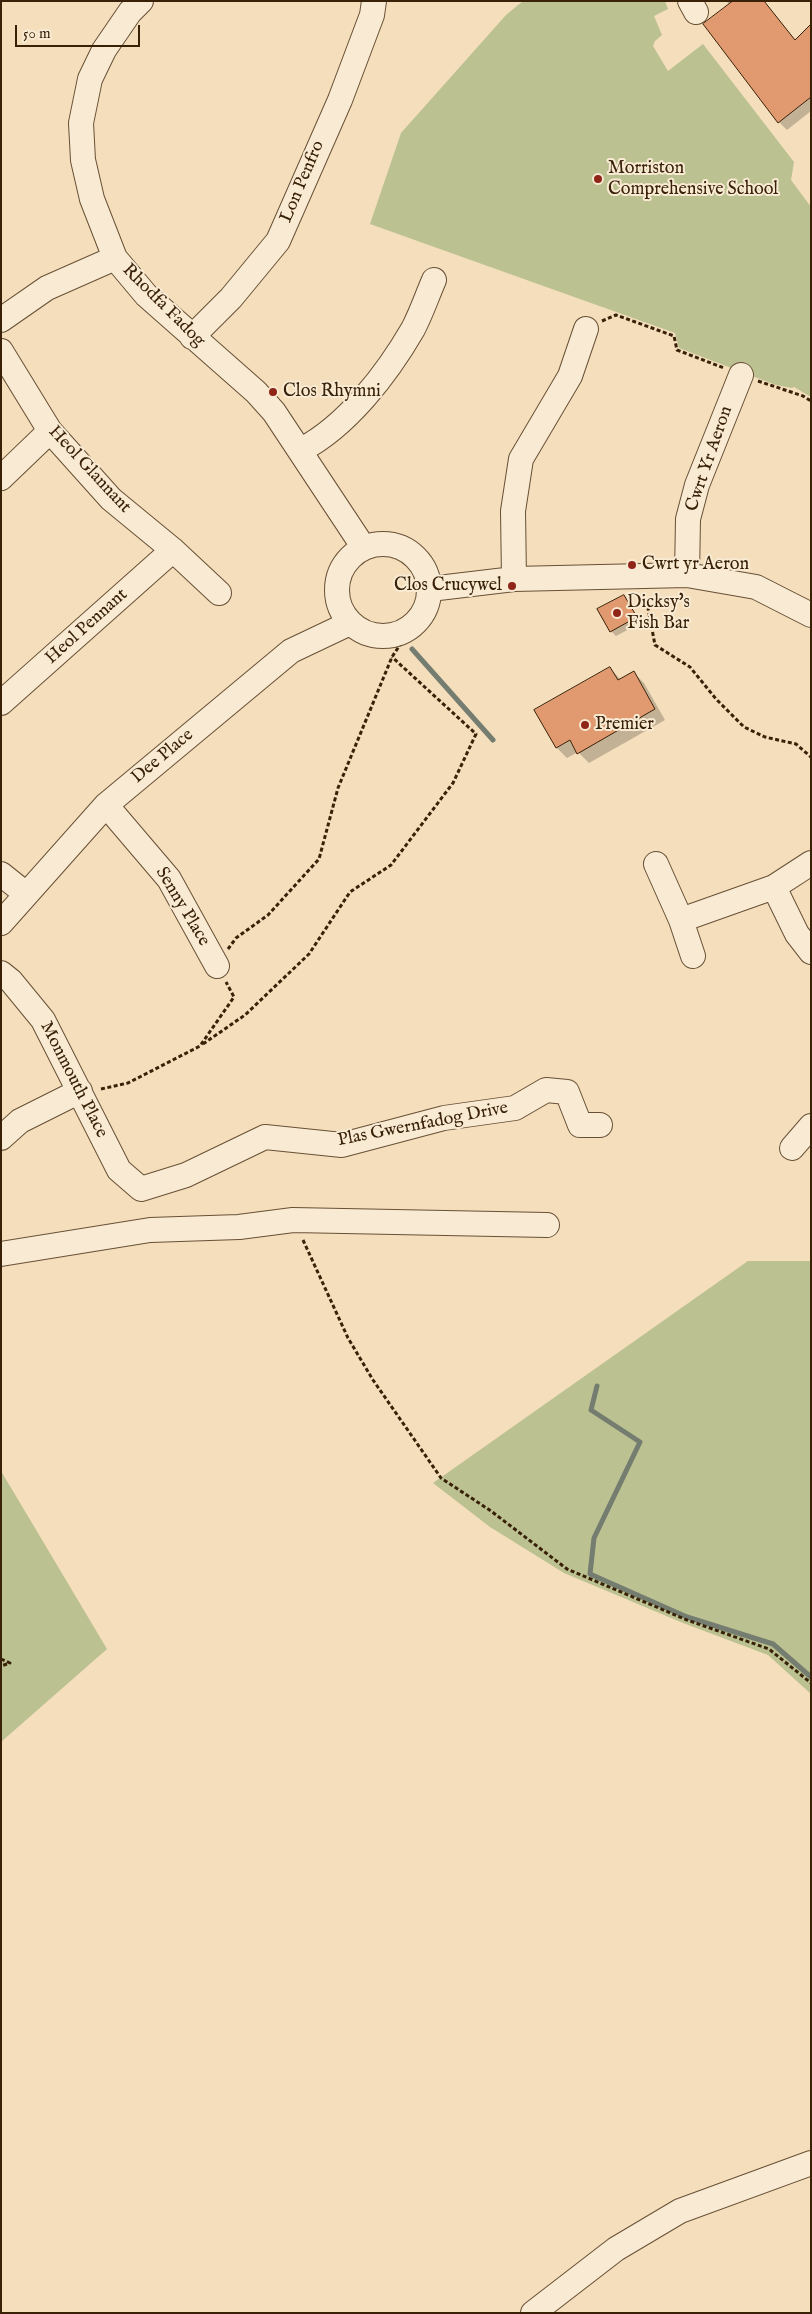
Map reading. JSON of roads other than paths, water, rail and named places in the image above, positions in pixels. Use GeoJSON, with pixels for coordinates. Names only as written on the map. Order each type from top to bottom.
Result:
{"type":"FeatureCollection","features":[{"type":"Feature","properties":{"kind":"street","name":"Rhodfa Fadog"},"geometry":{"type":"LineString","coordinates":[[141,1],[130,12],[104,50],[90,79],[81,123],[83,160],[92,199],[115,258],[146,295],[256,392],[274,412],[301,450],[364,548]]}},
{"type":"Feature","properties":{"kind":"street","name":"Lon Penfro"},"geometry":{"type":"LineString","coordinates":[[192,337],[230,298],[278,241],[340,100],[372,15],[374,1]]}},
{"type":"Feature","properties":{"kind":"street"},"geometry":{"type":"LineString","coordinates":[[1,320],[47,288],[115,258]]}},
{"type":"Feature","properties":{"kind":"street"},"geometry":{"type":"LineString","coordinates":[[301,450],[318,441],[365,399],[413,329],[434,280]]}},
{"type":"Feature","properties":{"kind":"street"},"geometry":{"type":"LineString","coordinates":[[514,579],[513,510],[521,459],[570,376],[586,329]]}},
{"type":"Feature","properties":{"kind":"street","name":"Heol Glannant"},"geometry":{"type":"LineString","coordinates":[[1,351],[50,431],[111,499],[173,550],[219,592]]}},
{"type":"Feature","properties":{"kind":"street","name":"Cwrt Yr Aeron"},"geometry":{"type":"LineString","coordinates":[[687,575],[688,519],[696,485],[740,375]]}},
{"type":"Feature","properties":{"kind":"street"},"geometry":{"type":"LineString","coordinates":[[1,478],[50,431]]}},
{"type":"Feature","properties":{"kind":"street"},"geometry":{"type":"LineString","coordinates":[[380,544],[396,545],[413,554],[423,566],[430,589],[428,605],[420,619],[411,628],[396,635],[374,636],[359,630],[350,623],[341,610],[336,589],[340,573],[348,559],[364,548],[380,544]]}},
{"type":"Feature","properties":{"kind":"street","name":"Heol Pennant"},"geometry":{"type":"LineString","coordinates":[[1,703],[173,550]]}},
{"type":"Feature","properties":{"kind":"street"},"geometry":{"type":"LineString","coordinates":[[430,589],[514,579],[687,575],[756,587],[811,615]]}},
{"type":"Feature","properties":{"kind":"street","name":"Dee Place"},"geometry":{"type":"LineString","coordinates":[[1,923],[106,805],[291,650],[350,623]]}},
{"type":"Feature","properties":{"kind":"street","name":"Senny Place"},"geometry":{"type":"LineString","coordinates":[[106,805],[170,879],[217,966]]}},
{"type":"Feature","properties":{"kind":"street"},"geometry":{"type":"LineString","coordinates":[[681,920],[774,887],[811,863]]}},
{"type":"Feature","properties":{"kind":"street"},"geometry":{"type":"LineString","coordinates":[[656,864],[681,920],[693,956]]}},
{"type":"Feature","properties":{"kind":"street"},"geometry":{"type":"LineString","coordinates":[[1,874],[26,894]]}},
{"type":"Feature","properties":{"kind":"street"},"geometry":{"type":"LineString","coordinates":[[774,887],[797,934],[811,952]]}},
{"type":"Feature","properties":{"kind":"street","name":"Monmouth Place"},"geometry":{"type":"LineString","coordinates":[[1,973],[11,981],[43,1020],[119,1170],[141,1189]]}},
{"type":"Feature","properties":{"kind":"street","name":"Plas Gwernfadog Drive"},"geometry":{"type":"LineString","coordinates":[[141,1189],[186,1175],[265,1137],[342,1144],[444,1118],[516,1108],[546,1090],[567,1092],[580,1125],[600,1125]]}},
{"type":"Feature","properties":{"kind":"street"},"geometry":{"type":"LineString","coordinates":[[1,1138],[20,1122],[80,1091]]}},
{"type":"Feature","properties":{"kind":"street"},"geometry":{"type":"LineString","coordinates":[[792,1148],[811,1126]]}},
{"type":"Feature","properties":{"kind":"street"},"geometry":{"type":"LineString","coordinates":[[1,1254],[150,1230],[239,1227],[293,1220],[547,1225]]}},
{"type":"Feature","properties":{"kind":"street"},"geometry":{"type":"LineString","coordinates":[[533,2313],[616,2249],[680,2211],[811,2163]]}},
{"type":"Feature","properties":{"kind":"waterway"},"geometry":{"type":"LineString","coordinates":[[412,649],[493,740]]}},
{"type":"Feature","properties":{"kind":"waterway"},"geometry":{"type":"LineString","coordinates":[[597,1386],[591,1410],[640,1442],[594,1538],[590,1574],[687,1617],[773,1644],[811,1677]]}},
{"type":"Feature","properties":{"kind":"place","name":"Morriston Comprehensive School"},"geometry":{"type":"Point","coordinates":[598,179]}},
{"type":"Feature","properties":{"kind":"place","name":"Clos Rhymni"},"geometry":{"type":"Point","coordinates":[273,392]}},
{"type":"Feature","properties":{"kind":"place","name":"Cwrt yr Aeron"},"geometry":{"type":"Point","coordinates":[632,565]}},
{"type":"Feature","properties":{"kind":"place","name":"Clos Crucywel"},"geometry":{"type":"Point","coordinates":[512,586]}},
{"type":"Feature","properties":{"kind":"place","name":"Dicksy's Fish Bar"},"geometry":{"type":"Point","coordinates":[617,613]}},
{"type":"Feature","properties":{"kind":"place","name":"Premier"},"geometry":{"type":"Point","coordinates":[585,725]}}]}
